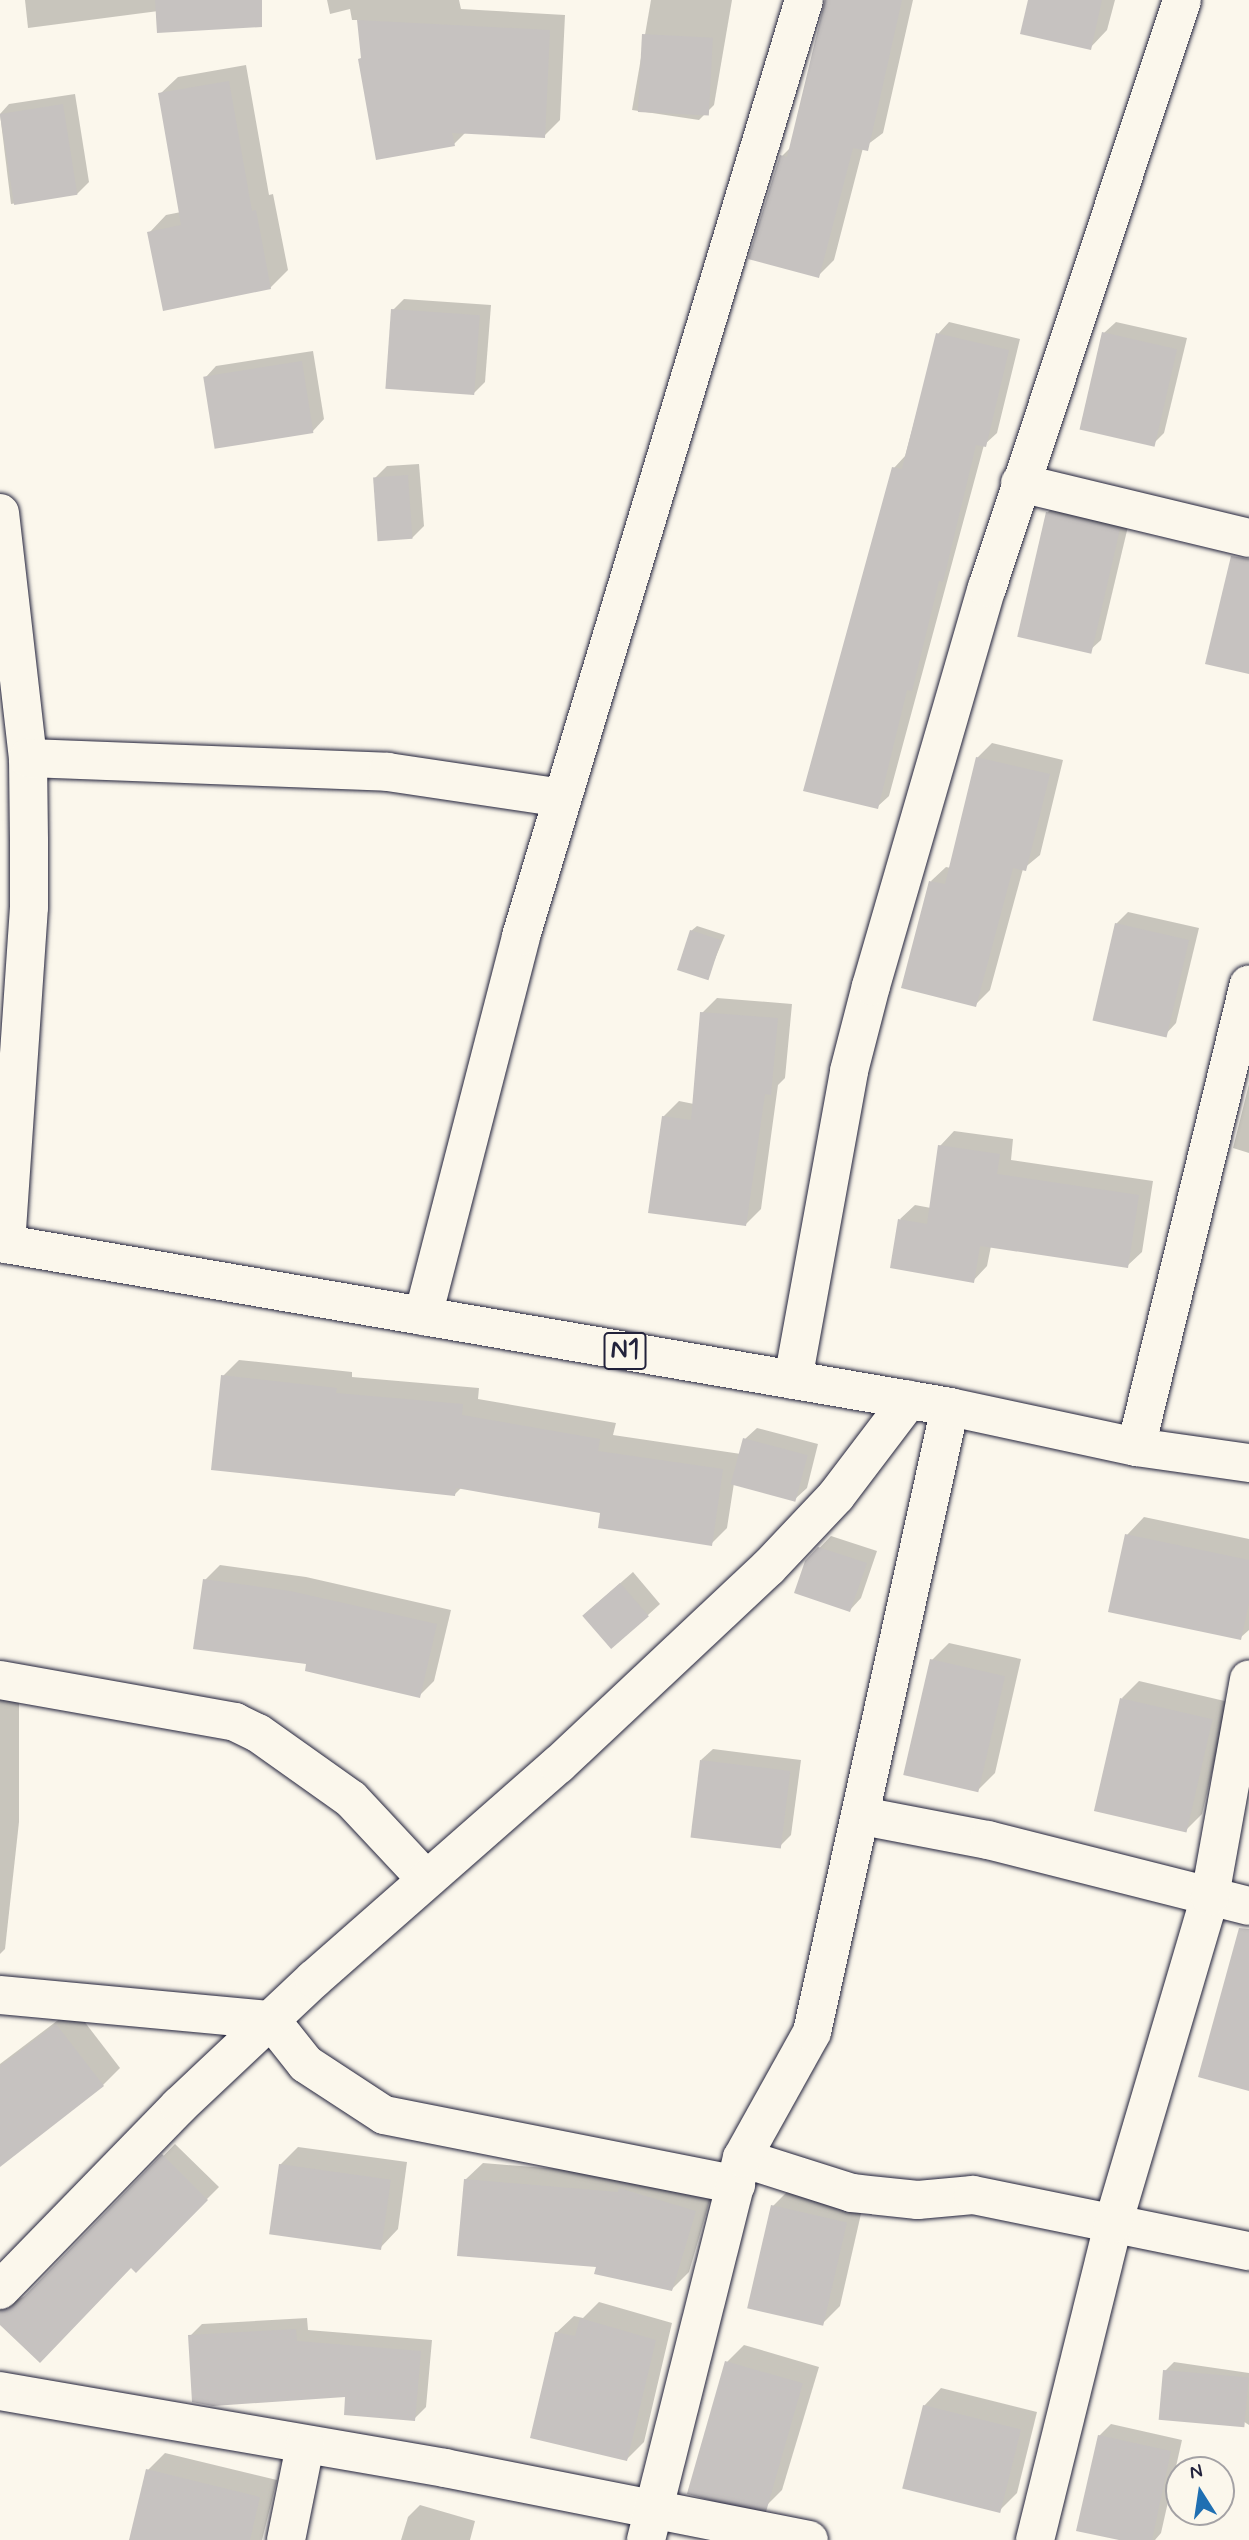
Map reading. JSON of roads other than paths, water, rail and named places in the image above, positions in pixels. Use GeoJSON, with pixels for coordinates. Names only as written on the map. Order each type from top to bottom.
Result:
{"type":"FeatureCollection","features":[{"type":"Feature","properties":{"kind":"street"},"geometry":{"type":"LineString","coordinates":[[423,1316],[521,936],[804,0]]}},
{"type":"Feature","properties":{"kind":"street"},"geometry":{"type":"LineString","coordinates":[[793,1380],[849,1071],[1020,483],[1182,0]]}},
{"type":"Feature","properties":{"kind":"street"},"geometry":{"type":"LineString","coordinates":[[1020,483],[1249,538]]}},
{"type":"Feature","properties":{"kind":"street"},"geometry":{"type":"LineString","coordinates":[[0,513],[28,758],[29,907],[3,1244]]}},
{"type":"Feature","properties":{"kind":"street"},"geometry":{"type":"LineString","coordinates":[[28,758],[388,772],[562,798]]}},
{"type":"Feature","properties":{"kind":"street"},"geometry":{"type":"LineString","coordinates":[[1136,1447],[1249,985]]}},
{"type":"Feature","properties":{"kind":"street","name":"N1"},"geometry":{"type":"LineString","coordinates":[[3,1244],[950,1407],[1136,1447],[1249,1463]]}},
{"type":"Feature","properties":{"kind":"street"},"geometry":{"type":"LineString","coordinates":[[0,2290],[179,2106],[425,1878],[558,1765],[768,1568],[836,1496],[909,1400]]}},
{"type":"Feature","properties":{"kind":"street"},"geometry":{"type":"LineString","coordinates":[[649,2524],[709,2303],[739,2171],[812,2032],[862,1816],[950,1407]]}},
{"type":"Feature","properties":{"kind":"street"},"geometry":{"type":"LineString","coordinates":[[1035,2540],[1113,2224],[1210,1896],[1249,1679]]}},
{"type":"Feature","properties":{"kind":"street"},"geometry":{"type":"LineString","coordinates":[[0,1680],[235,1722],[303,1761],[351,1799],[425,1878]]}},
{"type":"Feature","properties":{"kind":"street"},"geometry":{"type":"LineString","coordinates":[[862,1816],[988,1840],[1249,1906]]}},
{"type":"Feature","properties":{"kind":"street"},"geometry":{"type":"LineString","coordinates":[[0,1995],[271,2020],[306,2064],[384,2115],[739,2171],[852,2193],[918,2200],[973,2195],[1249,2251]]}},
{"type":"Feature","properties":{"kind":"street"},"geometry":{"type":"LineString","coordinates":[[0,2391],[305,2446],[649,2524],[809,2540]]}},
{"type":"Feature","properties":{"kind":"street"},"geometry":{"type":"LineString","coordinates":[[286,2540],[305,2446]]}}]}
